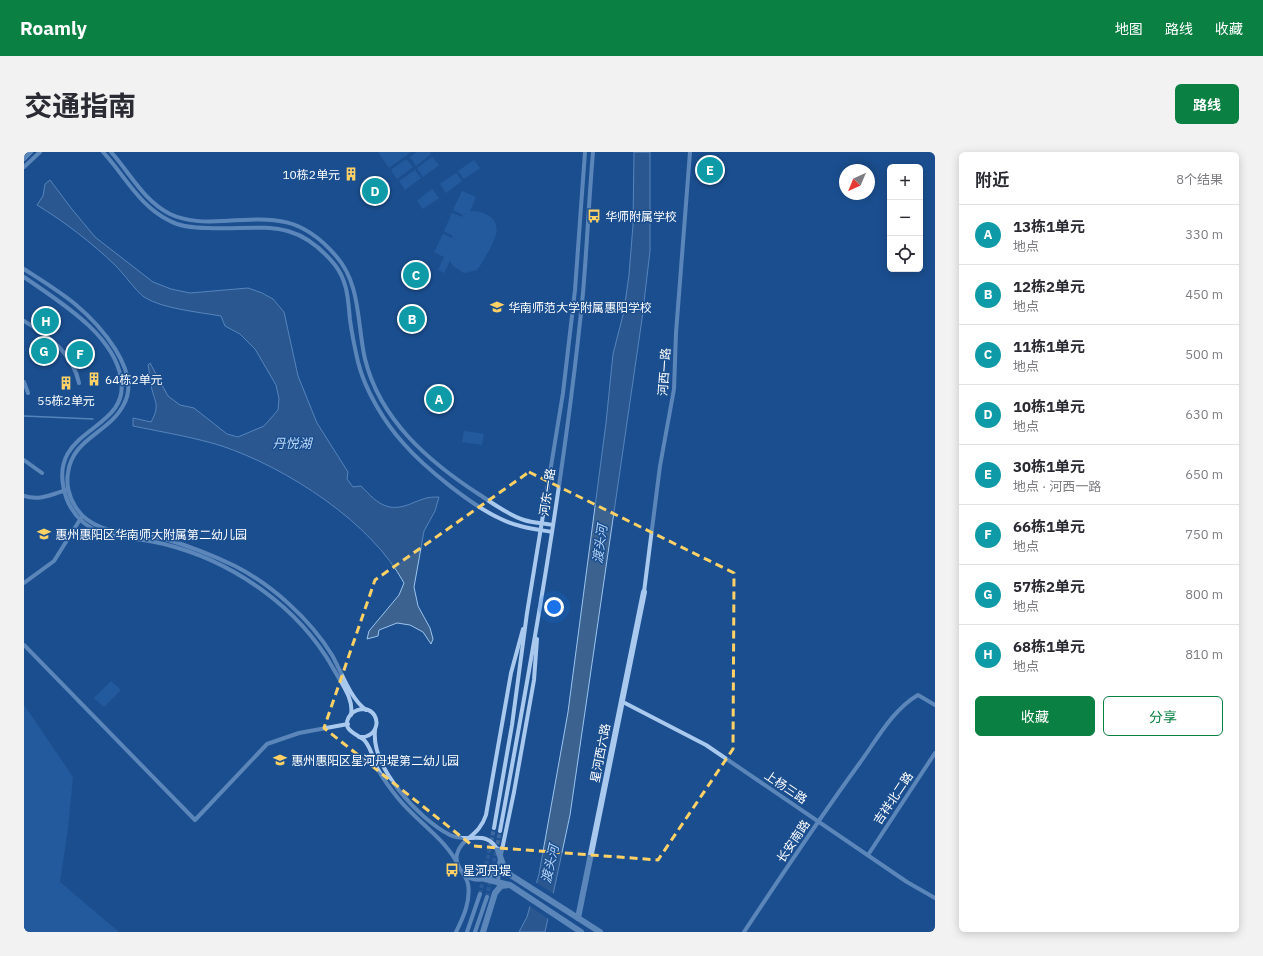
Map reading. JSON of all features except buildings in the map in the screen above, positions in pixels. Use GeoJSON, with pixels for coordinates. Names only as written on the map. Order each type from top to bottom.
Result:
{"type":"FeatureCollection","features":[{"type":"Feature","properties":{"kind":"street"},"geometry":{"type":"LineString","coordinates":[[24,159],[31,152]]}},
{"type":"Feature","properties":{"kind":"street"},"geometry":{"type":"LineString","coordinates":[[24,167],[40,152]]}},
{"type":"Feature","properties":{"kind":"street"},"geometry":{"type":"LineString","coordinates":[[103,152],[146,205],[151,210],[171,222],[201,228],[276,228],[293,232],[310,240],[335,266],[342,276],[348,293],[350,322],[358,363],[373,397],[394,432],[405,445],[450,485],[491,514],[517,525],[552,532]]}},
{"type":"Feature","properties":{"kind":"street"},"geometry":{"type":"LineString","coordinates":[[111,152],[147,196],[158,207],[182,219],[209,222],[272,220],[288,222],[316,235],[347,269],[355,291],[360,330],[366,360],[374,386],[401,430],[430,458],[465,486],[508,513],[525,520],[553,525]]}},
{"type":"Feature","properties":{"kind":"street","name":"河东一路"},"geometry":{"type":"LineString","coordinates":[[494,828],[512,725],[527,613],[563,393],[575,290],[584,152]]}},
{"type":"Feature","properties":{"kind":"street","name":"河东一路"},"geometry":{"type":"LineString","coordinates":[[500,831],[553,525],[583,293],[592,152]]}},
{"type":"Feature","properties":{"kind":"street","name":"河西一路"},"geometry":{"type":"LineString","coordinates":[[644,592],[660,466],[674,389],[676,333],[690,152]]}},
{"type":"Feature","properties":{"kind":"street"},"geometry":{"type":"LineString","coordinates":[[24,269],[73,302],[97,324],[115,350],[127,372],[128,387],[125,403],[109,422],[78,447],[70,463],[66,490]]}},
{"type":"Feature","properties":{"kind":"street"},"geometry":{"type":"LineString","coordinates":[[24,277],[68,308],[93,329],[112,356],[121,378],[120,397],[117,407],[76,441],[65,456],[62,474],[70,506],[92,529],[101,533],[163,544],[213,561],[230,570],[278,602],[311,635],[330,662],[352,702],[351,715],[348,724],[351,732],[367,744],[377,768],[397,797],[412,815],[445,844],[468,883],[468,898],[456,932]]}},
{"type":"Feature","properties":{"kind":"street"},"geometry":{"type":"LineString","coordinates":[[24,321],[50,339],[60,348],[70,360],[77,372],[79,383]]}},
{"type":"Feature","properties":{"kind":"street"},"geometry":{"type":"LineString","coordinates":[[24,382],[28,393]]}},
{"type":"Feature","properties":{"kind":"street"},"geometry":{"type":"LineString","coordinates":[[24,460],[42,473]]}},
{"type":"Feature","properties":{"kind":"street"},"geometry":{"type":"LineString","coordinates":[[24,496],[34,499],[42,498],[66,490]]}},
{"type":"Feature","properties":{"kind":"street"},"geometry":{"type":"LineString","coordinates":[[24,583],[54,561],[81,517]]}},
{"type":"Feature","properties":{"kind":"street"},"geometry":{"type":"LineString","coordinates":[[81,517],[101,528],[163,539],[194,548],[236,567],[265,585],[293,609],[317,635],[331,654],[357,701],[375,716],[375,746],[381,760],[394,782],[410,803],[442,830],[461,839],[475,837],[489,840],[498,850],[500,861],[505,870],[513,877],[600,932]]}},
{"type":"Feature","properties":{"kind":"street","name":"星河西六路"},"geometry":{"type":"LineString","coordinates":[[578,918],[644,592]]}},
{"type":"Feature","properties":{"kind":"street"},"geometry":{"type":"LineString","coordinates":[[456,862],[459,848],[482,826],[486,815],[514,659],[527,613]]}},
{"type":"Feature","properties":{"kind":"street"},"geometry":{"type":"LineString","coordinates":[[483,932],[498,881],[500,861],[534,680],[537,624]]}},
{"type":"Feature","properties":{"kind":"street"},"geometry":{"type":"LineString","coordinates":[[24,645],[195,820],[267,744],[299,732],[348,724]]}},
{"type":"Feature","properties":{"kind":"street","name":"长安南路"},"geometry":{"type":"LineString","coordinates":[[744,932],[818,821],[894,716],[918,695],[935,705]]}},
{"type":"Feature","properties":{"kind":"street","name":"上杨三路"},"geometry":{"type":"LineString","coordinates":[[621,701],[706,745],[868,855],[935,898]]}},
{"type":"Feature","properties":{"kind":"street"},"geometry":{"type":"LineString","coordinates":[[351,715],[358,710],[366,710]]}},
{"type":"Feature","properties":{"kind":"street"},"geometry":{"type":"LineString","coordinates":[[359,737],[368,736],[375,730]]}},
{"type":"Feature","properties":{"kind":"street","name":"吉祥北二路"},"geometry":{"type":"LineString","coordinates":[[868,855],[935,753]]}},
{"type":"Feature","properties":{"kind":"street"},"geometry":{"type":"LineString","coordinates":[[485,879],[492,876],[500,861]]}},
{"type":"Feature","properties":{"kind":"street"},"geometry":{"type":"LineString","coordinates":[[464,875],[470,879],[485,879],[510,885],[561,918],[572,929],[581,932]]}},
{"type":"Feature","properties":{"kind":"street"},"geometry":{"type":"LineString","coordinates":[[493,901],[499,888],[503,885],[510,885]]}},
{"type":"Feature","properties":{"kind":"street"},"geometry":{"type":"LineString","coordinates":[[466,932],[480,894]]}},
{"type":"Feature","properties":{"kind":"street"},"geometry":{"type":"LineString","coordinates":[[475,932],[487,897]]}},
{"type":"Feature","properties":{"kind":"highlighted area"},"geometry":{"type":"Polygon","coordinates":[[[529,472],[734,573],[733,749],[658,860],[473,846],[324,728],[375,580],[529,472]]]}},
{"type":"Feature","properties":{"kind":"shaded area"},"geometry":{"type":"Polygon","coordinates":[[[378,152],[411,152],[389,168],[378,152]]]}},
{"type":"Feature","properties":{"kind":"shaded area"},"geometry":{"type":"Polygon","coordinates":[[[417,152],[430,152],[431,154],[416,166],[410,157],[417,152]]]}},
{"type":"Feature","properties":{"kind":"shaded area"},"geometry":{"type":"Polygon","coordinates":[[[432,157],[439,165],[423,177],[417,168],[432,157]]]}},
{"type":"Feature","properties":{"kind":"shaded area"},"geometry":{"type":"Polygon","coordinates":[[[406,159],[413,167],[397,179],[391,170],[406,159]]]}},
{"type":"Feature","properties":{"kind":"shaded area"},"geometry":{"type":"Polygon","coordinates":[[[474,160],[480,168],[464,179],[458,171],[474,160]]]}},
{"type":"Feature","properties":{"kind":"shaded area"},"geometry":{"type":"Polygon","coordinates":[[[415,170],[421,178],[405,190],[399,181],[415,170]]]}},
{"type":"Feature","properties":{"kind":"shaded area"},"geometry":{"type":"Polygon","coordinates":[[[456,173],[462,181],[446,193],[440,184],[456,173]]]}},
{"type":"Feature","properties":{"kind":"shaded area"},"geometry":{"type":"Polygon","coordinates":[[[432,189],[439,198],[423,209],[417,201],[432,189]]]}},
{"type":"Feature","properties":{"kind":"shaded area"},"geometry":{"type":"Polygon","coordinates":[[[462,191],[476,197],[470,211],[480,212],[493,219],[497,228],[496,234],[493,243],[477,270],[464,273],[453,266],[450,261],[444,273],[438,270],[444,257],[434,252],[443,234],[452,238],[453,236],[444,231],[452,213],[462,217],[463,215],[453,210],[462,191]]]}},
{"type":"Feature","properties":{"kind":"shaded area"},"geometry":{"type":"Polygon","coordinates":[[[464,431],[484,434],[482,445],[462,442],[464,431]]]}},
{"type":"Feature","properties":{"kind":"shaded area"},"geometry":{"type":"Polygon","coordinates":[[[111,681],[121,690],[104,707],[94,698],[111,681]]]}},
{"type":"Feature","properties":{"kind":"shaded area"},"geometry":{"type":"Polygon","coordinates":[[[24,705],[73,777],[68,828],[60,882],[119,932],[24,932],[24,705]]]}},
{"type":"Feature","properties":{"kind":"water","name":"渡头河"},"geometry":{"type":"Polygon","coordinates":[[[634,152],[650,152],[650,251],[642,319],[570,815],[545,932],[519,932],[527,917],[539,874],[568,712],[606,423],[613,354],[624,311],[629,275],[633,225],[634,152]]]}},
{"type":"Feature","properties":{"kind":"water","name":"丹悦湖"},"geometry":{"type":"Polygon","coordinates":[[[50,180],[95,237],[153,282],[171,289],[190,293],[248,288],[273,299],[284,312],[298,376],[317,423],[348,472],[347,479],[353,487],[361,486],[379,503],[391,507],[406,506],[427,498],[439,497],[435,511],[424,531],[414,587],[418,606],[430,628],[433,639],[431,644],[423,632],[410,625],[397,623],[379,630],[378,636],[367,639],[369,631],[399,595],[404,583],[389,561],[371,539],[325,500],[273,468],[222,446],[189,437],[133,426],[133,418],[151,422],[156,411],[156,403],[150,383],[148,365],[150,363],[168,396],[180,405],[194,408],[227,434],[238,437],[264,426],[278,410],[279,399],[276,385],[255,349],[240,334],[225,326],[221,316],[171,307],[144,297],[115,265],[97,249],[78,233],[37,205],[43,196],[45,184],[50,180]]]}},
{"type":"Feature","properties":{"kind":"pier"},"geometry":{"type":"Polygon","coordinates":[[[535,882],[556,895],[550,920],[528,905],[535,882]]]}},
{"type":"Feature","properties":{"kind":"waterway"},"geometry":{"type":"LineString","coordinates":[[24,416],[93,419]]}},
{"type":"Feature","properties":{"kind":"tunnel"},"geometry":{"type":"LineString","coordinates":[[480,894],[494,828]]}},
{"type":"Feature","properties":{"kind":"tunnel"},"geometry":{"type":"LineString","coordinates":[[487,897],[500,831]]}},
{"type":"Feature","properties":{"kind":"place","name":"30栋1单元"},"geometry":{"type":"Point","coordinates":[710,170]}},
{"type":"Feature","properties":{"kind":"place","name":"10栋2单元"},"geometry":{"type":"Point","coordinates":[351,174]}},
{"type":"Feature","properties":{"kind":"place","name":"10栋1单元"},"geometry":{"type":"Point","coordinates":[375,191]}},
{"type":"Feature","properties":{"kind":"place","name":"华师附属学校"},"geometry":{"type":"Point","coordinates":[594,216]}},
{"type":"Feature","properties":{"kind":"place","name":"11栋1单元"},"geometry":{"type":"Point","coordinates":[416,275]}},
{"type":"Feature","properties":{"kind":"place","name":"华南师范大学附属惠阳学校"},"geometry":{"type":"Point","coordinates":[497,307]}},
{"type":"Feature","properties":{"kind":"place","name":"12栋2单元"},"geometry":{"type":"Point","coordinates":[412,319]}},
{"type":"Feature","properties":{"kind":"place","name":"68栋1单元"},"geometry":{"type":"Point","coordinates":[46,321]}},
{"type":"Feature","properties":{"kind":"place","name":"57栋2单元"},"geometry":{"type":"Point","coordinates":[44,351]}},
{"type":"Feature","properties":{"kind":"place","name":"66栋1单元"},"geometry":{"type":"Point","coordinates":[80,354]}},
{"type":"Feature","properties":{"kind":"place","name":"64栋2单元"},"geometry":{"type":"Point","coordinates":[94,379]}},
{"type":"Feature","properties":{"kind":"place","name":"55栋2单元"},"geometry":{"type":"Point","coordinates":[66,383]}},
{"type":"Feature","properties":{"kind":"place","name":"13栋1单元"},"geometry":{"type":"Point","coordinates":[439,399]}},
{"type":"Feature","properties":{"kind":"place","name":"惠州惠阳区华南师大附属第二幼儿园"},"geometry":{"type":"Point","coordinates":[44,534]}},
{"type":"Feature","properties":{"kind":"place","name":"惠州惠阳区星河丹堤第二幼儿园"},"geometry":{"type":"Point","coordinates":[280,760]}},
{"type":"Feature","properties":{"kind":"place","name":"星河丹堤"},"geometry":{"type":"Point","coordinates":[452,870]}}]}
